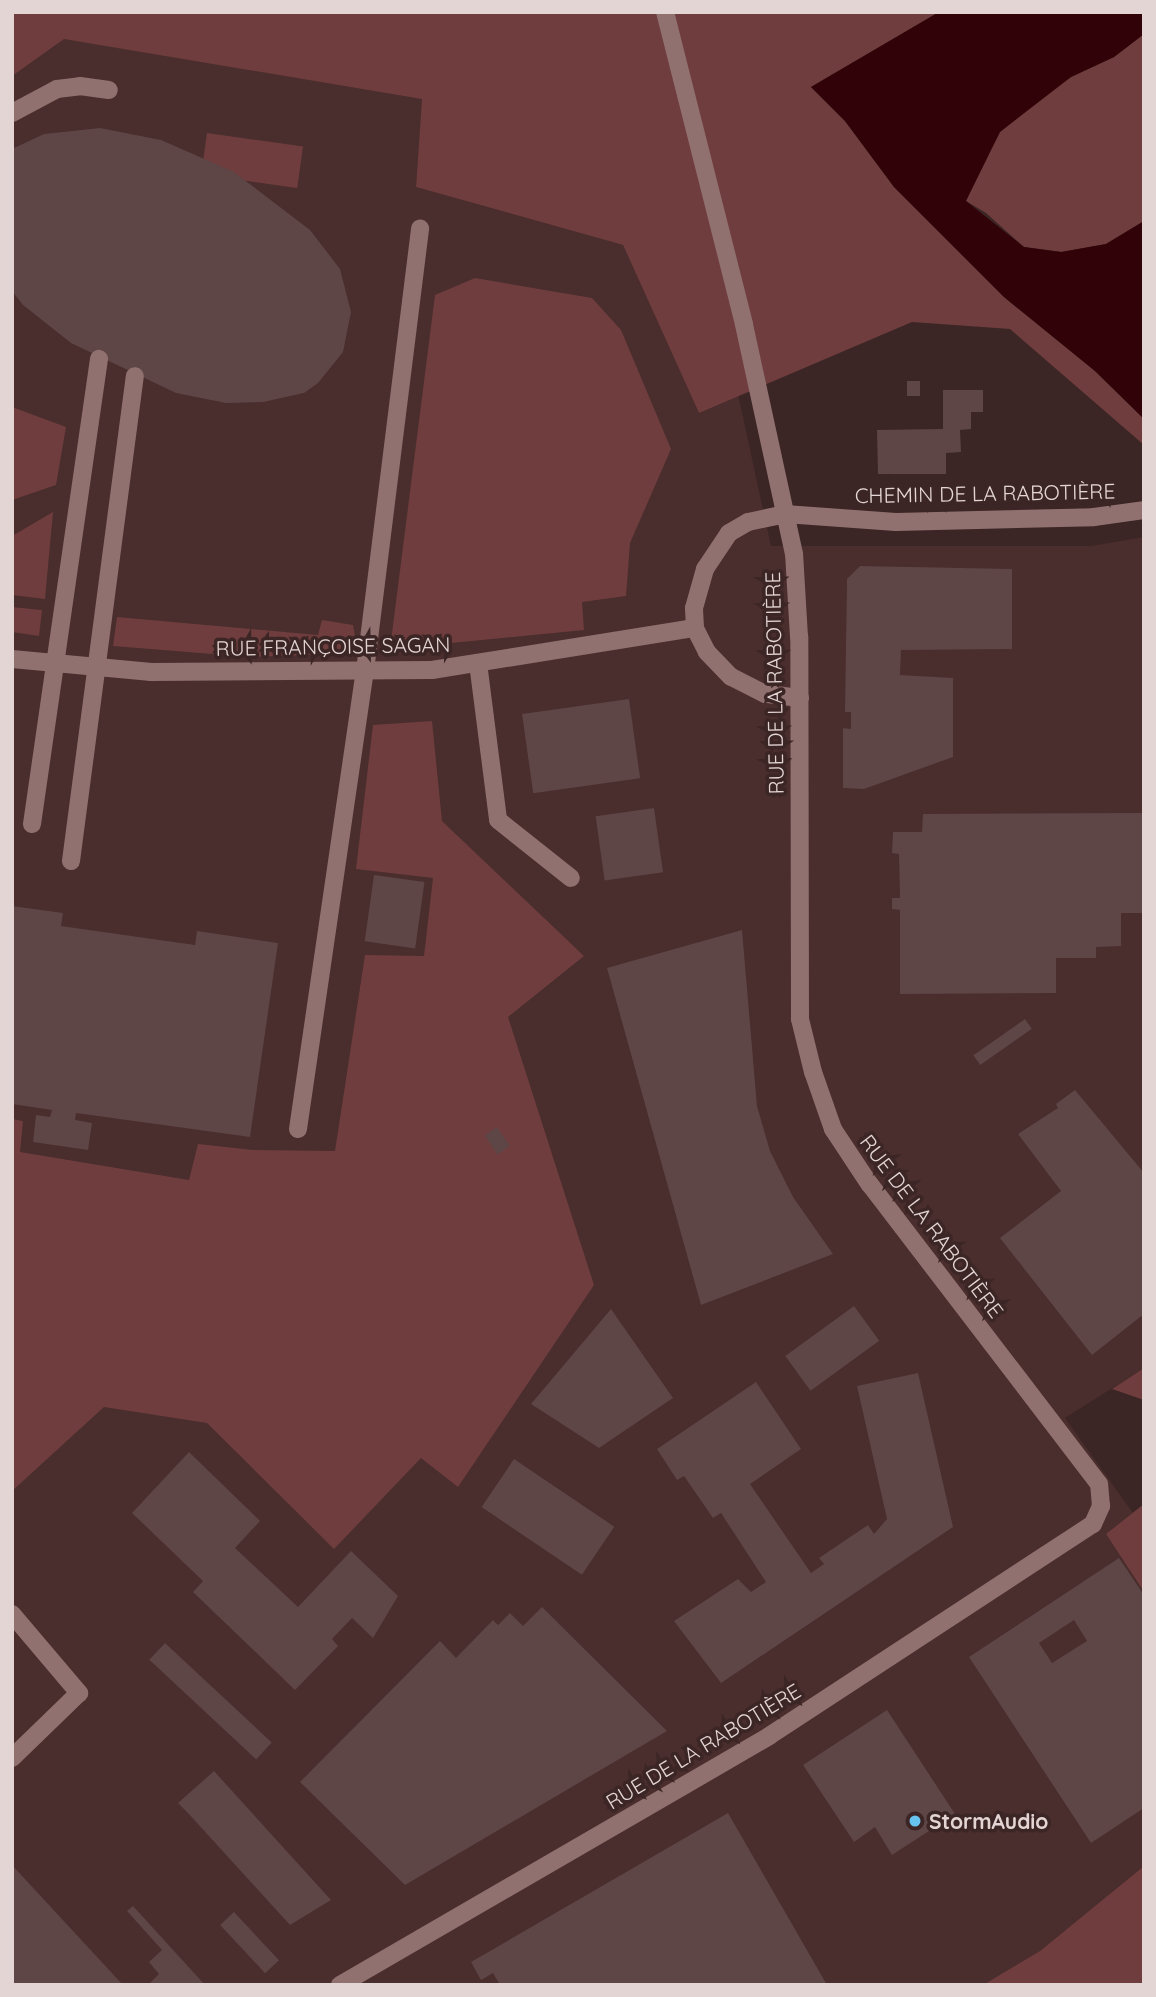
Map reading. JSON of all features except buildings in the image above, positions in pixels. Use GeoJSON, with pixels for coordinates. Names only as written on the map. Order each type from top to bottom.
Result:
{"type":"FeatureCollection","features":[{"type":"Feature","properties":{"kind":"street","name":"RUE DE LA RABOTIÈRE"},"geometry":{"type":"LineString","coordinates":[[340,1985],[769,1736],[1093,1524],[1101,1506],[1099,1484],[870,1185],[833,1129],[800,1019],[800,698],[794,554],[744,324],[665,12]]}},
{"type":"Feature","properties":{"kind":"street"},"geometry":{"type":"LineString","coordinates":[[12,113],[57,89],[80,86],[109,90]]}},
{"type":"Feature","properties":{"kind":"street"},"geometry":{"type":"LineString","coordinates":[[298,1129],[365,671],[420,228]]}},
{"type":"Feature","properties":{"kind":"street"},"geometry":{"type":"LineString","coordinates":[[32,824],[99,359]]}},
{"type":"Feature","properties":{"kind":"street"},"geometry":{"type":"LineString","coordinates":[[71,861],[135,376]]}},
{"type":"Feature","properties":{"kind":"street","name":"CHEMIN DE LA RABOTIÈRE"},"geometry":{"type":"LineString","coordinates":[[695,628],[698,588],[715,550],[729,533],[748,522],[785,514],[896,522],[1094,517],[1144,510]]}},
{"type":"Feature","properties":{"kind":"street"},"geometry":{"type":"LineString","coordinates":[[695,628],[707,652],[731,677],[765,694],[800,698]]}},
{"type":"Feature","properties":{"kind":"street","name":"RUE FRANÇOISE SAGAN"},"geometry":{"type":"LineString","coordinates":[[12,659],[95,668],[432,670],[695,628]]}},
{"type":"Feature","properties":{"kind":"street"},"geometry":{"type":"LineString","coordinates":[[478,663],[498,820],[570,878]]}},
{"type":"Feature","properties":{"kind":"street"},"geometry":{"type":"LineString","coordinates":[[12,1615],[79,1693],[12,1758]]}},
{"type":"Feature","properties":{"kind":"shaded area"},"geometry":{"type":"Polygon","coordinates":[[[12,12],[423,91],[416,187],[623,245],[699,413],[738,394],[771,546],[1091,546],[1144,537],[1144,1368],[1065,1418],[1133,1513],[1106,1534],[1144,1592],[1144,1866],[1040,1951],[983,1985],[12,1985],[12,12]]]}},
{"type":"Feature","properties":{"kind":"shaded area"},"geometry":{"type":"Polygon","coordinates":[[[12,12],[939,12],[811,87],[845,121],[894,187],[1004,297],[1095,371],[1144,419],[1144,445],[1010,329],[912,322],[699,413],[623,245],[416,187],[422,99],[64,39],[12,76],[12,12]]]}},
{"type":"Feature","properties":{"kind":"shaded area"},"geometry":{"type":"Polygon","coordinates":[[[939,12],[1144,12],[1144,34],[1114,57],[1071,77],[1000,132],[966,201],[1024,247],[1061,252],[1106,244],[1144,221],[1144,419],[1095,371],[1004,297],[894,187],[845,121],[811,87],[939,12]]]}},
{"type":"Feature","properties":{"kind":"shaded area"},"geometry":{"type":"Polygon","coordinates":[[[1144,34],[1144,221],[1106,244],[1062,252],[1024,247],[986,213],[966,201],[980,167],[1000,132],[1029,107],[1071,77],[1114,57],[1144,34]]]}},
{"type":"Feature","properties":{"kind":"shaded area"},"geometry":{"type":"Polygon","coordinates":[[[207,133],[303,146],[297,188],[201,175],[207,133]]]}},
{"type":"Feature","properties":{"kind":"shaded area"},"geometry":{"type":"Polygon","coordinates":[[[475,278],[592,298],[621,330],[671,449],[630,543],[626,596],[582,602],[584,630],[390,649],[435,295],[475,278]]]}},
{"type":"Feature","properties":{"kind":"shaded area"},"geometry":{"type":"Polygon","coordinates":[[[12,407],[66,427],[56,485],[12,500],[12,407]]]}},
{"type":"Feature","properties":{"kind":"shaded area"},"geometry":{"type":"Polygon","coordinates":[[[53,512],[45,599],[12,595],[12,536],[53,512]]]}},
{"type":"Feature","properties":{"kind":"shaded area"},"geometry":{"type":"Polygon","coordinates":[[[12,607],[42,610],[39,636],[12,632],[12,607]]]}},
{"type":"Feature","properties":{"kind":"shaded area"},"geometry":{"type":"Polygon","coordinates":[[[117,617],[318,635],[322,620],[353,625],[356,642],[343,654],[250,657],[113,646],[117,617]]]}},
{"type":"Feature","properties":{"kind":"shaded area"},"geometry":{"type":"Polygon","coordinates":[[[432,721],[442,821],[584,956],[508,1017],[594,1285],[458,1487],[421,1458],[334,1549],[207,1423],[104,1407],[12,1491],[12,1119],[23,1121],[20,1152],[189,1180],[198,1144],[253,1150],[335,1151],[365,955],[424,956],[433,878],[356,869],[373,725],[432,721]]]}},
{"type":"Feature","properties":{"kind":"shaded area"},"geometry":{"type":"Polygon","coordinates":[[[1144,1368],[1144,1400],[1112,1389],[1144,1368]]]}},
{"type":"Feature","properties":{"kind":"shaded area"},"geometry":{"type":"Polygon","coordinates":[[[1144,1504],[1144,1592],[1106,1534],[1144,1504]]]}},
{"type":"Feature","properties":{"kind":"shaded area"},"geometry":{"type":"Polygon","coordinates":[[[1144,1866],[1144,1985],[983,1985],[1040,1951],[1144,1866]]]}},
{"type":"Feature","properties":{"kind":"place","name":"StormAudio"},"geometry":{"type":"Point","coordinates":[915,1821]}}]}
